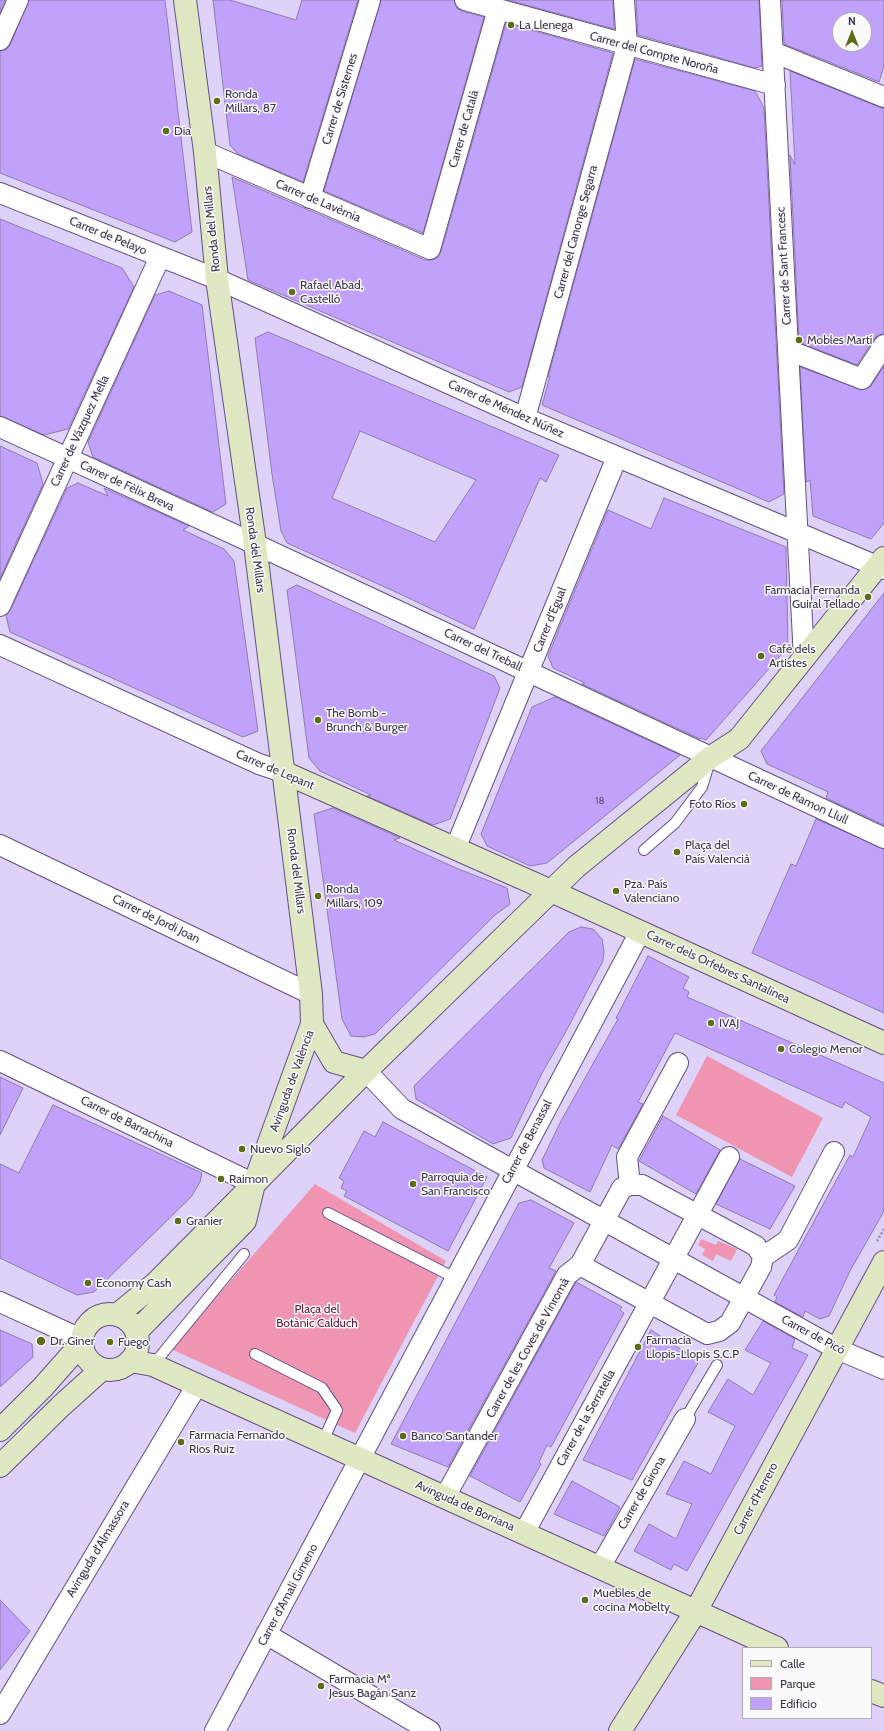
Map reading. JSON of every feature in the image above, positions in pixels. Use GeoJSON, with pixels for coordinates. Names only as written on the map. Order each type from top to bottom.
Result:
{"type":"FeatureCollection","features":[{"type":"Feature","properties":{"kind":"main road","name":"Ronda del Millars"},"geometry":{"type":"LineString","coordinates":[[185,0],[205,152],[217,280],[254,544],[311,994],[312,1024],[334,1062],[366,1071]]}},
{"type":"Feature","properties":{"kind":"main road"},"geometry":{"type":"LineString","coordinates":[[366,1071],[576,867],[711,757],[739,739],[882,565]]}},
{"type":"Feature","properties":{"kind":"main road","name":"Carrer de Lepant"},"geometry":{"type":"LineString","coordinates":[[283,772],[552,891]]}},
{"type":"Feature","properties":{"kind":"main road","name":"Carrer dels Orfebres Santalínea"},"geometry":{"type":"LineString","coordinates":[[552,891],[884,1043]]}},
{"type":"Feature","properties":{"kind":"main road","name":"Avinguda de València"},"geometry":{"type":"LineString","coordinates":[[135,1346],[245,1221],[254,1184],[312,1024]]}},
{"type":"Feature","properties":{"kind":"main road","name":"Avinguda de València"},"geometry":{"type":"LineString","coordinates":[[117,1315],[156,1283],[366,1071]]}},
{"type":"Feature","properties":{"kind":"main road","name":"Carrer d'Herrero"},"geometry":{"type":"LineString","coordinates":[[620,1731],[696,1611],[884,1262]]}},
{"type":"Feature","properties":{"kind":"main road"},"geometry":{"type":"LineString","coordinates":[[0,1430],[43,1388],[81,1341],[88,1324],[101,1315],[117,1315],[128,1321],[135,1346],[117,1369],[102,1369],[87,1360],[81,1341]]}},
{"type":"Feature","properties":{"kind":"main road","name":"Avinguda de Borriana"},"geometry":{"type":"LineString","coordinates":[[135,1346],[153,1364],[197,1385],[776,1647]]}},
{"type":"Feature","properties":{"kind":"main road"},"geometry":{"type":"LineString","coordinates":[[0,1466],[61,1406],[102,1369]]}},
{"type":"Feature","properties":{"kind":"main road"},"geometry":{"type":"LineString","coordinates":[[872,1691],[884,1696]]}},
{"type":"Feature","properties":{"kind":"street"},"geometry":{"type":"LineString","coordinates":[[0,40],[18,0]]}},
{"type":"Feature","properties":{"kind":"street","name":"Carrer de Sisternes"},"geometry":{"type":"LineString","coordinates":[[310,198],[370,0]]}},
{"type":"Feature","properties":{"kind":"street","name":"Carrer del Compte Noroña"},"geometry":{"type":"LineString","coordinates":[[465,0],[627,46],[775,85]]}},
{"type":"Feature","properties":{"kind":"street","name":"Carrer del Canonge Segarra"},"geometry":{"type":"LineString","coordinates":[[525,418],[627,46],[624,0]]}},
{"type":"Feature","properties":{"kind":"street","name":"Carrer de Sant Francesc"},"geometry":{"type":"LineString","coordinates":[[770,0],[804,659]]}},
{"type":"Feature","properties":{"kind":"street","name":"Carrer de Català"},"geometry":{"type":"LineString","coordinates":[[430,249],[498,9]]}},
{"type":"Feature","properties":{"kind":"street"},"geometry":{"type":"LineString","coordinates":[[773,52],[884,97]]}},
{"type":"Feature","properties":{"kind":"street","name":"Carrer de Lavèrnia"},"geometry":{"type":"LineString","coordinates":[[205,152],[430,249]]}},
{"type":"Feature","properties":{"kind":"street","name":"Carrer de Pelayo"},"geometry":{"type":"LineString","coordinates":[[0,193],[217,280]]}},
{"type":"Feature","properties":{"kind":"street","name":"Carrer de Vázquez Mella"},"geometry":{"type":"LineString","coordinates":[[0,606],[160,257]]}},
{"type":"Feature","properties":{"kind":"street","name":"Carrer de Méndez Núñez"},"geometry":{"type":"LineString","coordinates":[[217,280],[525,418],[797,532],[882,565]]}},
{"type":"Feature","properties":{"kind":"street"},"geometry":{"type":"LineString","coordinates":[[788,350],[862,378],[884,345]]}},
{"type":"Feature","properties":{"kind":"street","name":"Carrer de Fèlix Breva"},"geometry":{"type":"LineString","coordinates":[[0,427],[254,544]]}},
{"type":"Feature","properties":{"kind":"street","name":"Carrer d'Egual"},"geometry":{"type":"LineString","coordinates":[[455,849],[617,457]]}},
{"type":"Feature","properties":{"kind":"street","name":"Carrer del Treball"},"geometry":{"type":"LineString","coordinates":[[254,544],[711,757]]}},
{"type":"Feature","properties":{"kind":"street","name":"Carrer de Lepant"},"geometry":{"type":"LineString","coordinates":[[0,645],[252,760],[283,772]]}},
{"type":"Feature","properties":{"kind":"street","name":"Carrer de Ramon Llull"},"geometry":{"type":"LineString","coordinates":[[711,757],[884,838]]}},
{"type":"Feature","properties":{"kind":"street","name":"Carrer de Jordi Joan"},"geometry":{"type":"LineString","coordinates":[[0,845],[311,994]]}},
{"type":"Feature","properties":{"kind":"street","name":"Carrer de Benassal"},"geometry":{"type":"LineString","coordinates":[[361,1459],[454,1278],[640,932]]}},
{"type":"Feature","properties":{"kind":"street","name":"Carrer de Barrachina"},"geometry":{"type":"LineString","coordinates":[[0,1061],[254,1184]]}},
{"type":"Feature","properties":{"kind":"street"},"geometry":{"type":"LineString","coordinates":[[630,1185],[626,1157],[678,1063]]}},
{"type":"Feature","properties":{"kind":"street","name":"Carrer de Picó"},"geometry":{"type":"LineString","coordinates":[[366,1071],[402,1109],[838,1348],[884,1369]]}},
{"type":"Feature","properties":{"kind":"street"},"geometry":{"type":"LineString","coordinates":[[763,1258],[756,1246],[642,1185],[630,1185],[622,1188],[580,1265],[708,1334],[719,1331],[730,1323],[761,1267],[763,1258],[788,1240],[834,1152]]}},
{"type":"Feature","properties":{"kind":"street","name":"Carrer de la Serratella"},"geometry":{"type":"LineString","coordinates":[[524,1533],[728,1157]]}},
{"type":"Feature","properties":{"kind":"street","name":"Carrer de les Coves de Vinromà"},"geometry":{"type":"LineString","coordinates":[[445,1497],[567,1275],[580,1265]]}},
{"type":"Feature","properties":{"kind":"street"},"geometry":{"type":"LineString","coordinates":[[0,1302],[81,1341]]}},
{"type":"Feature","properties":{"kind":"street","name":"Avinguda d'Almassora"},"geometry":{"type":"LineString","coordinates":[[0,1714],[197,1385]]}},
{"type":"Feature","properties":{"kind":"street","name":"Carrer de Girona"},"geometry":{"type":"LineString","coordinates":[[600,1567],[685,1419]]}},
{"type":"Feature","properties":{"kind":"street","name":"Carrer d'Amali Gimeno"},"geometry":{"type":"LineString","coordinates":[[215,1731],[361,1459]]}},
{"type":"Feature","properties":{"kind":"street"},"geometry":{"type":"LineString","coordinates":[[266,1634],[430,1731]]}},
{"type":"Feature","properties":{"kind":"lane"},"geometry":{"type":"LineString","coordinates":[[644,850],[675,823],[702,787],[711,757]]}},
{"type":"Feature","properties":{"kind":"lane"},"geometry":{"type":"LineString","coordinates":[[328,1213],[454,1278]]}},
{"type":"Feature","properties":{"kind":"lane"},"geometry":{"type":"LineString","coordinates":[[153,1364],[244,1254]]}},
{"type":"Feature","properties":{"kind":"lane"},"geometry":{"type":"LineString","coordinates":[[254,1354],[322,1388],[337,1410],[323,1441]]}},
{"type":"Feature","properties":{"kind":"lane"},"geometry":{"type":"LineString","coordinates":[[685,1419],[717,1364]]}},
{"type":"Feature","properties":{"kind":"green space"},"geometry":{"type":"Polygon","coordinates":[[[707,1056],[823,1118],[792,1177],[676,1115],[707,1056]]]}},
{"type":"Feature","properties":{"kind":"green space","name":"Plaça del Botànic Calduch"},"geometry":{"type":"Polygon","coordinates":[[[315,1184],[446,1261],[355,1433],[171,1349],[315,1184]]]}},
{"type":"Feature","properties":{"kind":"green space"},"geometry":{"type":"Polygon","coordinates":[[[701,1239],[716,1245],[718,1241],[737,1249],[731,1261],[716,1254],[713,1261],[702,1255],[705,1249],[698,1245],[701,1239]]]}},
{"type":"Feature","properties":{"kind":"building"},"geometry":{"type":"Polygon","coordinates":[[[0,0],[5,0],[0,12],[0,0]]]}},
{"type":"Feature","properties":{"kind":"building"},"geometry":{"type":"Polygon","coordinates":[[[29,0],[165,0],[192,232],[175,242],[0,173],[0,51],[6,50],[10,45],[29,0]]]}},
{"type":"Feature","properties":{"kind":"building"},"geometry":{"type":"Polygon","coordinates":[[[213,0],[230,0],[296,20],[302,0],[358,0],[303,182],[238,154],[230,145],[213,0]]]}},
{"type":"Feature","properties":{"kind":"building"},"geometry":{"type":"Polygon","coordinates":[[[381,0],[454,0],[457,8],[462,11],[484,17],[423,233],[324,191],[381,0]]]}},
{"type":"Feature","properties":{"kind":"building"},"geometry":{"type":"Polygon","coordinates":[[[508,0],[613,0],[614,29],[508,0]]]}},
{"type":"Feature","properties":{"kind":"building"},"geometry":{"type":"Polygon","coordinates":[[[636,0],[759,0],[762,66],[755,68],[638,35],[636,0]]]}},
{"type":"Feature","properties":{"kind":"building"},"geometry":{"type":"Polygon","coordinates":[[[782,0],[884,0],[884,66],[879,82],[784,44],[782,0]]]}},
{"type":"Feature","properties":{"kind":"building"},"geometry":{"type":"Polygon","coordinates":[[[506,23],[613,53],[522,387],[509,392],[248,280],[232,177],[425,260],[437,258],[441,252],[506,23]]]}},
{"type":"Feature","properties":{"kind":"building"},"geometry":{"type":"Polygon","coordinates":[[[635,59],[755,91],[764,108],[784,494],[769,502],[542,405],[550,376],[548,377],[635,59]]]}},
{"type":"Feature","properties":{"kind":"building"},"geometry":{"type":"Polygon","coordinates":[[[790,71],[884,109],[884,334],[878,335],[874,339],[857,365],[799,342],[790,155],[795,165],[790,71]]]}},
{"type":"Feature","properties":{"kind":"building"},"geometry":{"type":"Polygon","coordinates":[[[0,219],[122,268],[134,287],[68,429],[44,435],[0,416],[0,219]]]}},
{"type":"Feature","properties":{"kind":"building"},"geometry":{"type":"Polygon","coordinates":[[[169,291],[202,305],[226,504],[213,512],[93,457],[88,442],[155,295],[169,291]]]}},
{"type":"Feature","properties":{"kind":"building"},"geometry":{"type":"Polygon","coordinates":[[[268,332],[559,455],[546,482],[540,478],[474,629],[287,543],[281,531],[272,474],[255,338],[268,332]],[[360,431],[332,498],[435,542],[476,480],[360,431]]]}},
{"type":"Feature","properties":{"kind":"building"},"geometry":{"type":"Polygon","coordinates":[[[884,366],[884,523],[871,539],[813,516],[810,480],[806,482],[800,367],[863,390],[871,386],[884,366]]]}},
{"type":"Feature","properties":{"kind":"building"},"geometry":{"type":"Polygon","coordinates":[[[0,446],[37,463],[43,484],[0,578],[0,446]]]}},
{"type":"Feature","properties":{"kind":"building"},"geometry":{"type":"Polygon","coordinates":[[[78,483],[108,496],[104,488],[189,526],[183,530],[224,549],[234,561],[258,731],[243,737],[10,632],[6,616],[10,611],[67,488],[78,483]]]}},
{"type":"Feature","properties":{"kind":"building"},"geometry":{"type":"Polygon","coordinates":[[[664,498],[786,547],[788,647],[706,740],[700,739],[582,684],[585,683],[553,668],[548,656],[608,510],[651,529],[664,498]]]}},
{"type":"Feature","properties":{"kind":"building"},"geometry":{"type":"Polygon","coordinates":[[[297,585],[494,676],[500,688],[450,819],[433,825],[367,796],[371,795],[320,771],[309,758],[287,590],[297,585]]]}},
{"type":"Feature","properties":{"kind":"building"},"geometry":{"type":"Polygon","coordinates":[[[884,593],[884,825],[826,798],[828,792],[767,764],[761,751],[884,593]]]}},
{"type":"Feature","properties":{"kind":"building"},"geometry":{"type":"Polygon","coordinates":[[[555,697],[680,755],[547,863],[530,866],[487,846],[481,834],[532,707],[555,697]]]}},
{"type":"Feature","properties":{"kind":"building"},"geometry":{"type":"Polygon","coordinates":[[[333,808],[400,838],[394,840],[456,868],[507,888],[510,904],[495,915],[375,1034],[363,1037],[351,1036],[342,1019],[314,814],[333,808]]]}},
{"type":"Feature","properties":{"kind":"building"},"geometry":{"type":"Polygon","coordinates":[[[816,819],[884,849],[884,1013],[752,953],[791,864],[796,866],[816,819]]]}},
{"type":"Feature","properties":{"kind":"building"},"geometry":{"type":"Polygon","coordinates":[[[581,927],[593,929],[602,939],[604,951],[603,961],[542,1073],[511,1138],[493,1144],[416,1099],[414,1086],[569,932],[581,927]]]}},
{"type":"Feature","properties":{"kind":"building"},"geometry":{"type":"Polygon","coordinates":[[[648,956],[689,977],[683,988],[689,992],[687,997],[884,1083],[884,1211],[850,1271],[829,1316],[820,1319],[805,1311],[803,1317],[775,1302],[777,1297],[774,1295],[850,1155],[853,1157],[871,1117],[845,1102],[842,1108],[675,1033],[638,1102],[643,1104],[618,1149],[612,1145],[590,1192],[544,1168],[542,1160],[561,1121],[618,1019],[616,1018],[648,956]]]}},
{"type":"Feature","properties":{"kind":"building"},"geometry":{"type":"Polygon","coordinates":[[[0,1077],[23,1088],[0,1135],[0,1077]]]}},
{"type":"Feature","properties":{"kind":"building"},"geometry":{"type":"Polygon","coordinates":[[[53,1105],[202,1173],[200,1182],[191,1197],[94,1292],[77,1295],[0,1258],[0,1164],[19,1173],[53,1105]]]}},
{"type":"Feature","properties":{"kind":"building"},"geometry":{"type":"Polygon","coordinates":[[[663,1116],[720,1150],[696,1194],[639,1161],[663,1116]]]}},
{"type":"Feature","properties":{"kind":"building","name":"Parroquia de San Francisco"},"geometry":{"type":"Polygon","coordinates":[[[383,1122],[487,1177],[448,1251],[344,1196],[347,1191],[341,1188],[344,1181],[339,1178],[364,1131],[375,1137],[383,1122]]]}},
{"type":"Feature","properties":{"kind":"building"},"geometry":{"type":"Polygon","coordinates":[[[740,1159],[795,1186],[770,1229],[716,1204],[740,1159]]]}},
{"type":"Feature","properties":{"kind":"building"},"geometry":{"type":"Polygon","coordinates":[[[531,1200],[574,1223],[549,1268],[556,1271],[448,1467],[391,1444],[519,1203],[531,1200]]]}},
{"type":"Feature","properties":{"kind":"building"},"geometry":{"type":"Polygon","coordinates":[[[576,1282],[622,1307],[620,1310],[624,1313],[551,1447],[547,1445],[539,1462],[541,1464],[520,1502],[470,1476],[576,1282]]]}},
{"type":"Feature","properties":{"kind":"building"},"geometry":{"type":"Polygon","coordinates":[[[763,1321],[795,1339],[792,1348],[808,1355],[687,1571],[674,1564],[671,1570],[634,1551],[649,1524],[676,1539],[692,1504],[666,1494],[684,1461],[711,1474],[735,1426],[708,1412],[728,1379],[753,1395],[771,1363],[745,1350],[763,1321]]]}},
{"type":"Feature","properties":{"kind":"building"},"geometry":{"type":"Polygon","coordinates":[[[0,1330],[32,1344],[33,1357],[0,1387],[0,1330]]]}},
{"type":"Feature","properties":{"kind":"building"},"geometry":{"type":"Polygon","coordinates":[[[651,1330],[699,1361],[632,1480],[583,1460],[651,1330]]]}},
{"type":"Feature","properties":{"kind":"building"},"geometry":{"type":"Polygon","coordinates":[[[572,1481],[620,1507],[604,1536],[554,1514],[572,1481]]]}},
{"type":"Feature","properties":{"kind":"building"},"geometry":{"type":"Polygon","coordinates":[[[0,1600],[30,1631],[0,1670],[0,1600]]]}},
{"type":"Feature","properties":{"kind":"place","name":"La Llenega"},"geometry":{"type":"Point","coordinates":[511,25]}},
{"type":"Feature","properties":{"kind":"place","name":"Ronda Millars, 87"},"geometry":{"type":"Point","coordinates":[217,101]}},
{"type":"Feature","properties":{"kind":"place","name":"Dia"},"geometry":{"type":"Point","coordinates":[166,131]}},
{"type":"Feature","properties":{"kind":"place","name":"Rafael Abad, Castelló"},"geometry":{"type":"Point","coordinates":[292,292]}},
{"type":"Feature","properties":{"kind":"place","name":"Mobles Martí"},"geometry":{"type":"Point","coordinates":[799,340]}},
{"type":"Feature","properties":{"kind":"place","name":"Farmacia Fernanda Guiral Tellado"},"geometry":{"type":"Point","coordinates":[868,597]}},
{"type":"Feature","properties":{"kind":"place","name":"Cafè dels Artistes"},"geometry":{"type":"Point","coordinates":[761,656]}},
{"type":"Feature","properties":{"kind":"place","name":"The Bomb - Brunch & Burger"},"geometry":{"type":"Point","coordinates":[318,720]}},
{"type":"Feature","properties":{"kind":"place","name":"Foto Ríos"},"geometry":{"type":"Point","coordinates":[744,804]}},
{"type":"Feature","properties":{"kind":"place","name":"Plaça del País Valencià"},"geometry":{"type":"Point","coordinates":[677,852]}},
{"type":"Feature","properties":{"kind":"place","name":"Pza. País Valenciano"},"geometry":{"type":"Point","coordinates":[616,891]}},
{"type":"Feature","properties":{"kind":"place","name":"Ronda Millars, 109"},"geometry":{"type":"Point","coordinates":[318,896]}},
{"type":"Feature","properties":{"kind":"place","name":"IVAJ"},"geometry":{"type":"Point","coordinates":[711,1023]}},
{"type":"Feature","properties":{"kind":"place","name":"Colegio Menor"},"geometry":{"type":"Point","coordinates":[781,1049]}},
{"type":"Feature","properties":{"kind":"place","name":"Nuevo Siglo"},"geometry":{"type":"Point","coordinates":[242,1149]}},
{"type":"Feature","properties":{"kind":"place","name":"Raimon"},"geometry":{"type":"Point","coordinates":[221,1179]}},
{"type":"Feature","properties":{"kind":"place","name":"Parroquia de San Francisco"},"geometry":{"type":"Point","coordinates":[413,1184]}},
{"type":"Feature","properties":{"kind":"place","name":"Granier"},"geometry":{"type":"Point","coordinates":[178,1221]}},
{"type":"Feature","properties":{"kind":"place","name":"Economy Cash"},"geometry":{"type":"Point","coordinates":[88,1283]}},
{"type":"Feature","properties":{"kind":"place","name":"Dr. Giner"},"geometry":{"type":"Point","coordinates":[41,1341]}},
{"type":"Feature","properties":{"kind":"place","name":"Fuego"},"geometry":{"type":"Point","coordinates":[110,1342]}},
{"type":"Feature","properties":{"kind":"place","name":"Farmacia Llopis-Llopis S.C.P"},"geometry":{"type":"Point","coordinates":[638,1347]}},
{"type":"Feature","properties":{"kind":"place","name":"Banco Santander"},"geometry":{"type":"Point","coordinates":[403,1436]}},
{"type":"Feature","properties":{"kind":"place","name":"Farmacia Fernando Rios Ruiz"},"geometry":{"type":"Point","coordinates":[181,1442]}},
{"type":"Feature","properties":{"kind":"place","name":"Muebles de cocina Mobelty"},"geometry":{"type":"Point","coordinates":[585,1600]}},
{"type":"Feature","properties":{"kind":"place","name":"Farmacia Mª Jesus Bagán Sanz"},"geometry":{"type":"Point","coordinates":[321,1686]}}]}
